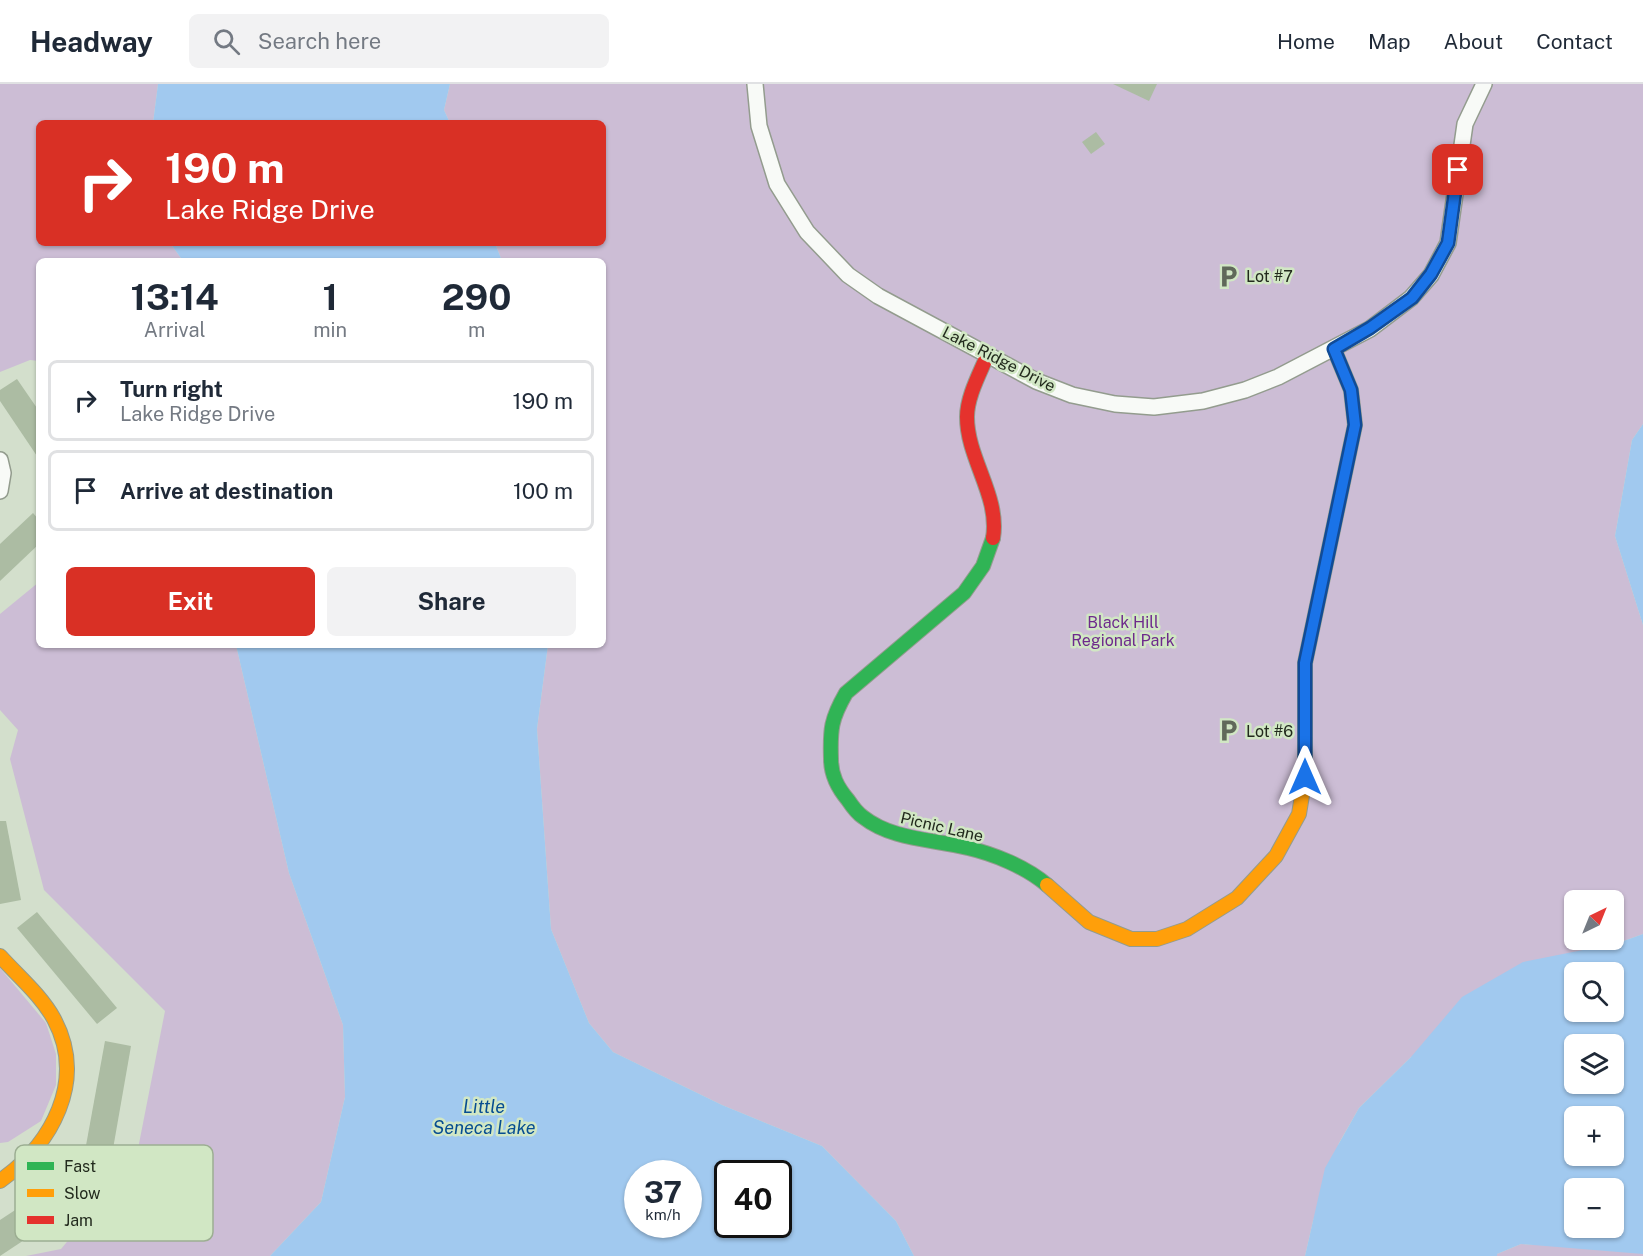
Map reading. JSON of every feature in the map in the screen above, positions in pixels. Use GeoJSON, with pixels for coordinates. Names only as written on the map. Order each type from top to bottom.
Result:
{"type":"FeatureCollection","features":[{"type":"Feature","properties":{"kind":"street","name":"Lake Ridge Drive"},"geometry":{"type":"LineString","coordinates":[[755,84],[759,126],[777,184],[807,232],[848,275],[878,296],[1036,381],[1072,395],[1114,404],[1154,407],[1203,401],[1245,390],[1278,377],[1370,328],[1412,298],[1431,274],[1448,243],[1465,124],[1484,84]]}},
{"type":"Feature","properties":{"kind":"street","name":"Picnic Lane"},"geometry":{"type":"LineString","coordinates":[[987,356],[971,396],[967,416],[969,433],[991,502],[994,536],[990,549],[983,566],[964,593],[846,693],[836,710],[830,730],[831,770],[838,788],[861,816],[875,825],[897,834],[969,848],[1002,858],[1041,880],[1089,922],[1131,939],[1157,939],[1187,929],[1238,898],[1276,856],[1299,814],[1305,777],[1305,663],[1355,425],[1351,390],[1334,349]]}},
{"type":"Feature","properties":{"kind":"street"},"geometry":{"type":"LineString","coordinates":[[0,460],[3,472],[0,491]]}},
{"type":"Feature","properties":{"kind":"street"},"geometry":{"type":"LineString","coordinates":[[0,957],[38,997],[55,1021],[64,1048],[66,1079],[58,1113],[48,1134],[39,1145]]}},
{"type":"Feature","properties":{"kind":"street"},"geometry":{"type":"LineString","coordinates":[[0,1181],[15,1170]]}},
{"type":"Feature","properties":{"kind":"green space"},"geometry":{"type":"Polygon","coordinates":[[[0,84],[158,84],[153,120],[36,120],[36,246],[172,246],[181,258],[36,258],[36,361],[30,360],[0,372],[0,84]]]}},
{"type":"Feature","properties":{"kind":"green space","name":"Black Hill Regional Park"},"geometry":{"type":"Polygon","coordinates":[[[450,84],[1643,84],[1643,424],[1632,440],[1615,536],[1643,625],[1643,934],[1624,941],[1624,890],[1564,890],[1564,950],[1605,950],[1584,962],[1564,962],[1564,973],[1411,1057],[1359,1108],[1339,1143],[1313,1221],[1305,1256],[914,1256],[896,1221],[822,1146],[722,1105],[613,1052],[589,1023],[551,929],[537,729],[548,648],[606,648],[606,258],[501,258],[496,246],[606,246],[606,120],[449,120],[444,110],[450,84]]]}},
{"type":"Feature","properties":{"kind":"green space"},"geometry":{"type":"Polygon","coordinates":[[[36,584],[36,648],[237,648],[289,873],[343,1025],[345,1097],[321,1202],[270,1256],[26,1256],[61,1249],[68,1241],[213,1241],[213,1145],[139,1145],[165,1011],[44,890],[10,759],[18,730],[0,710],[0,614],[36,584]]]}},
{"type":"Feature","properties":{"kind":"green space"},"geometry":{"type":"Polygon","coordinates":[[[0,968],[46,1023],[56,1054],[56,1085],[41,1121],[8,1142],[0,1143],[0,968]]]}},
{"type":"Feature","properties":{"kind":"green space"},"geometry":{"type":"Polygon","coordinates":[[[1521,1244],[1643,1250],[1643,1256],[1497,1256],[1521,1244]]]}},
{"type":"Feature","properties":{"kind":"water"},"geometry":{"type":"Polygon","coordinates":[[[158,84],[450,84],[444,110],[449,120],[153,120],[158,84]]]}},
{"type":"Feature","properties":{"kind":"water"},"geometry":{"type":"Polygon","coordinates":[[[172,246],[496,246],[501,258],[181,258],[172,246]]]}},
{"type":"Feature","properties":{"kind":"water"},"geometry":{"type":"Polygon","coordinates":[[[1643,424],[1643,625],[1615,536],[1632,440],[1643,424]]]}},
{"type":"Feature","properties":{"kind":"water","name":"Little Seneca Lake"},"geometry":{"type":"Polygon","coordinates":[[[237,648],[548,648],[537,729],[551,929],[589,1023],[613,1052],[722,1105],[822,1146],[896,1221],[914,1256],[270,1256],[321,1202],[345,1097],[343,1025],[289,873],[237,648]]]}},
{"type":"Feature","properties":{"kind":"water"},"geometry":{"type":"Polygon","coordinates":[[[1643,934],[1643,1254],[1521,1244],[1497,1256],[1305,1256],[1325,1168],[1359,1108],[1411,1057],[1462,997],[1523,962],[1583,950],[1624,950],[1624,941],[1643,934]]]}},
{"type":"Feature","properties":{"kind":"building"},"geometry":{"type":"Polygon","coordinates":[[[1113,84],[1157,84],[1149,101],[1113,84]]]}},
{"type":"Feature","properties":{"kind":"building"},"geometry":{"type":"Polygon","coordinates":[[[1096,132],[1105,144],[1091,154],[1082,142],[1096,132]]]}},
{"type":"Feature","properties":{"kind":"building"},"geometry":{"type":"Polygon","coordinates":[[[17,379],[36,407],[36,455],[0,401],[0,390],[17,379]]]}},
{"type":"Feature","properties":{"kind":"building"},"geometry":{"type":"Polygon","coordinates":[[[33,513],[36,516],[36,547],[0,581],[0,544],[33,513]]]}},
{"type":"Feature","properties":{"kind":"building"},"geometry":{"type":"Polygon","coordinates":[[[0,821],[6,821],[21,900],[0,904],[0,821]]]}},
{"type":"Feature","properties":{"kind":"building"},"geometry":{"type":"Polygon","coordinates":[[[37,912],[117,1008],[97,1024],[17,928],[37,912]]]}},
{"type":"Feature","properties":{"kind":"building"},"geometry":{"type":"Polygon","coordinates":[[[105,1041],[131,1046],[114,1145],[86,1145],[105,1041]]]}},
{"type":"Feature","properties":{"kind":"building"},"geometry":{"type":"Polygon","coordinates":[[[15,1210],[15,1241],[23,1241],[0,1256],[0,1220],[15,1210]]]}},
{"type":"Feature","properties":{"kind":"traffic: fast"},"geometry":{"type":"LineString","coordinates":[[1305,724],[1305,663],[1355,425],[1351,390],[1334,349]]}},
{"type":"Feature","properties":{"kind":"traffic: fast"},"geometry":{"type":"LineString","coordinates":[[993,538],[983,566],[964,593],[846,693],[832,724],[832,770],[838,786],[853,807],[874,825],[900,835],[955,845],[988,854],[1020,867],[1047,885]]}},
{"type":"Feature","properties":{"kind":"traffic: slow"},"geometry":{"type":"LineString","coordinates":[[1047,885],[1089,922],[1131,939],[1157,939],[1187,929],[1237,898],[1276,856],[1299,814],[1305,777],[1305,724]]}},
{"type":"Feature","properties":{"kind":"traffic: slow"},"geometry":{"type":"LineString","coordinates":[[0,956],[49,1010],[63,1042],[67,1065],[65,1088],[59,1109],[49,1130],[38,1145]]}},
{"type":"Feature","properties":{"kind":"traffic: slow"},"geometry":{"type":"LineString","coordinates":[[0,1181],[15,1169]]}},
{"type":"Feature","properties":{"kind":"traffic: jam"},"geometry":{"type":"LineString","coordinates":[[987,356],[971,394],[967,417],[972,448],[992,507],[993,538]]}},
{"type":"Feature","properties":{"kind":"place","name":"Lot #7"},"geometry":{"type":"Point","coordinates":[1228,276]}},
{"type":"Feature","properties":{"kind":"place","name":"Lot #6"},"geometry":{"type":"Point","coordinates":[1228,731]}},
{"type":"Feature","properties":{"kind":"route"},"geometry":{"type":"LineString","coordinates":[[1305,777],[1305,663],[1355,425],[1351,390],[1334,349],[1370,328],[1412,298],[1431,274],[1448,243],[1458,170]]}}]}
